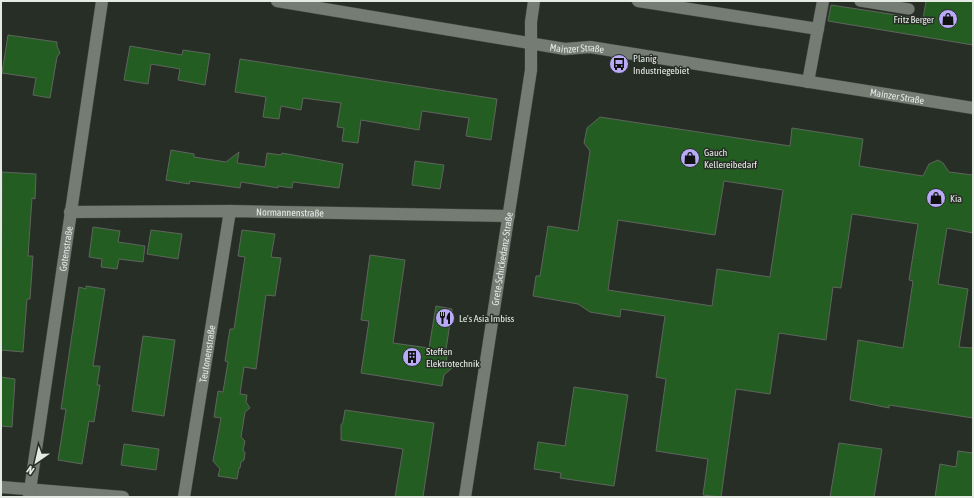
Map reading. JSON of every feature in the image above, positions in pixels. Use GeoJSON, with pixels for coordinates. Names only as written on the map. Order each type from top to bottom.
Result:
{"type":"FeatureCollection","features":[{"type":"Feature","properties":{"kind":"street","name":"Gotenstraße"},"geometry":{"type":"LineString","coordinates":[[29,493],[102,1]]}},
{"type":"Feature","properties":{"kind":"street","name":"Mainzer Straße"},"geometry":{"type":"LineString","coordinates":[[277,1],[532,44],[565,49],[590,47],[973,108]]}},
{"type":"Feature","properties":{"kind":"street","name":"Grete-Schickedanz-Straße"},"geometry":{"type":"LineString","coordinates":[[465,497],[531,70],[531,22],[534,1]]}},
{"type":"Feature","properties":{"kind":"street"},"geometry":{"type":"LineString","coordinates":[[638,1],[818,29]]}},
{"type":"Feature","properties":{"kind":"street"},"geometry":{"type":"LineString","coordinates":[[808,82],[823,1]]}},
{"type":"Feature","properties":{"kind":"street","name":"Normannenstraße"},"geometry":{"type":"LineString","coordinates":[[70,212],[230,211],[509,216]]}},
{"type":"Feature","properties":{"kind":"street","name":"Teutonenstraße"},"geometry":{"type":"LineString","coordinates":[[184,497],[230,211]]}},
{"type":"Feature","properties":{"kind":"street"},"geometry":{"type":"LineString","coordinates":[[1,487],[29,493],[123,497]]}},
{"type":"Feature","properties":{"kind":"lane"},"geometry":{"type":"LineString","coordinates":[[860,1],[909,9]]}},
{"type":"Feature","properties":{"kind":"building"},"geometry":{"type":"Polygon","coordinates":[[[926,1],[973,1],[973,45],[828,21],[831,5],[923,19],[926,1]]]}},
{"type":"Feature","properties":{"kind":"building"},"geometry":{"type":"Polygon","coordinates":[[[8,35],[57,42],[60,53],[57,57],[50,98],[33,95],[36,78],[2,73],[8,35]]]}},
{"type":"Feature","properties":{"kind":"building"},"geometry":{"type":"Polygon","coordinates":[[[130,46],[182,55],[183,50],[210,54],[205,85],[178,80],[180,69],[151,64],[148,84],[124,80],[130,46]]]}},
{"type":"Feature","properties":{"kind":"building"},"geometry":{"type":"Polygon","coordinates":[[[240,59],[497,99],[491,140],[466,136],[469,118],[422,111],[419,130],[361,120],[358,143],[342,141],[344,128],[337,127],[341,103],[303,98],[301,110],[281,106],[279,119],[263,117],[266,97],[235,92],[240,59]]]}},
{"type":"Feature","properties":{"kind":"building"},"geometry":{"type":"Polygon","coordinates":[[[600,117],[790,146],[792,128],[863,139],[859,166],[923,176],[929,164],[938,160],[943,163],[949,172],[973,175],[973,233],[947,228],[938,284],[968,289],[959,347],[973,348],[973,418],[889,405],[889,408],[850,400],[858,340],[903,348],[913,281],[909,280],[918,224],[852,214],[841,288],[833,287],[826,340],[779,333],[770,394],[736,389],[721,497],[703,495],[708,459],[656,451],[666,379],[656,377],[665,316],[621,309],[620,317],[590,312],[578,304],[533,296],[536,276],[540,276],[548,226],[578,231],[590,151],[584,143],[587,128],[600,117]],[[724,181],[715,235],[618,220],[608,290],[712,306],[717,269],[770,277],[783,190],[724,181]]]}},
{"type":"Feature","properties":{"kind":"building"},"geometry":{"type":"Polygon","coordinates":[[[171,150],[194,154],[194,157],[226,162],[239,152],[237,163],[265,167],[267,153],[281,155],[282,153],[343,164],[339,188],[293,182],[292,188],[278,186],[278,188],[241,182],[240,188],[190,181],[189,184],[166,180],[171,150]]]}},
{"type":"Feature","properties":{"kind":"building"},"geometry":{"type":"Polygon","coordinates":[[[415,161],[444,165],[440,189],[412,185],[415,161]]]}},
{"type":"Feature","properties":{"kind":"building"},"geometry":{"type":"Polygon","coordinates":[[[2,172],[36,174],[35,199],[32,198],[28,256],[33,256],[30,299],[27,299],[23,352],[1,350],[2,172]]]}},
{"type":"Feature","properties":{"kind":"building"},"geometry":{"type":"Polygon","coordinates":[[[93,227],[120,231],[118,242],[145,246],[143,262],[119,259],[117,269],[101,267],[102,259],[89,257],[93,227]]]}},
{"type":"Feature","properties":{"kind":"building"},"geometry":{"type":"Polygon","coordinates":[[[151,230],[182,234],[178,259],[147,254],[151,230]]]}},
{"type":"Feature","properties":{"kind":"building"},"geometry":{"type":"Polygon","coordinates":[[[242,230],[275,234],[271,257],[281,258],[275,296],[266,295],[256,369],[244,367],[240,394],[247,395],[246,402],[250,408],[245,412],[241,437],[245,441],[243,450],[245,453],[244,460],[241,462],[239,468],[237,479],[218,476],[220,469],[213,461],[221,418],[214,417],[218,391],[223,392],[228,362],[225,361],[228,341],[230,329],[234,329],[245,257],[238,256],[242,230]]]}},
{"type":"Feature","properties":{"kind":"building"},"geometry":{"type":"Polygon","coordinates":[[[370,255],[405,260],[393,343],[429,348],[436,306],[452,309],[446,350],[448,351],[446,362],[452,368],[444,375],[442,386],[361,373],[369,321],[361,320],[370,255]]]}},
{"type":"Feature","properties":{"kind":"building"},"geometry":{"type":"Polygon","coordinates":[[[86,286],[105,289],[93,366],[100,366],[97,385],[100,385],[94,422],[89,421],[82,464],[58,460],[66,409],[61,409],[79,287],[86,289],[86,286]]]}},
{"type":"Feature","properties":{"kind":"building"},"geometry":{"type":"Polygon","coordinates":[[[143,336],[175,340],[164,416],[132,411],[143,336]]]}},
{"type":"Feature","properties":{"kind":"building"},"geometry":{"type":"Polygon","coordinates":[[[1,377],[15,379],[12,427],[1,426],[1,377]]]}},
{"type":"Feature","properties":{"kind":"building"},"geometry":{"type":"Polygon","coordinates":[[[574,387],[628,395],[614,486],[560,478],[561,473],[534,469],[538,442],[565,446],[574,387]]]}},
{"type":"Feature","properties":{"kind":"building"},"geometry":{"type":"Polygon","coordinates":[[[345,410],[434,423],[423,497],[395,497],[403,449],[341,440],[341,425],[345,410]]]}},
{"type":"Feature","properties":{"kind":"building"},"geometry":{"type":"Polygon","coordinates":[[[839,443],[882,449],[874,497],[830,497],[839,443]]]}},
{"type":"Feature","properties":{"kind":"building"},"geometry":{"type":"Polygon","coordinates":[[[124,444],[159,449],[156,470],[121,465],[124,444]]]}},
{"type":"Feature","properties":{"kind":"building"},"geometry":{"type":"Polygon","coordinates":[[[958,451],[973,453],[973,497],[935,497],[940,464],[956,467],[958,451]]]}},
{"type":"Feature","properties":{"kind":"place","name":"Fritz Berger"},"geometry":{"type":"Point","coordinates":[948,19]}},
{"type":"Feature","properties":{"kind":"place","name":"Planig Industriegebiet"},"geometry":{"type":"Point","coordinates":[619,64]}},
{"type":"Feature","properties":{"kind":"place","name":"Gauch Kellereibedarf"},"geometry":{"type":"Point","coordinates":[690,158]}},
{"type":"Feature","properties":{"kind":"place","name":"Kia"},"geometry":{"type":"Point","coordinates":[936,198]}},
{"type":"Feature","properties":{"kind":"place","name":"Le's Asia Imbiss"},"geometry":{"type":"Point","coordinates":[445,318]}},
{"type":"Feature","properties":{"kind":"place","name":"Steffen Elektrotechnik"},"geometry":{"type":"Point","coordinates":[412,357]}}]}
